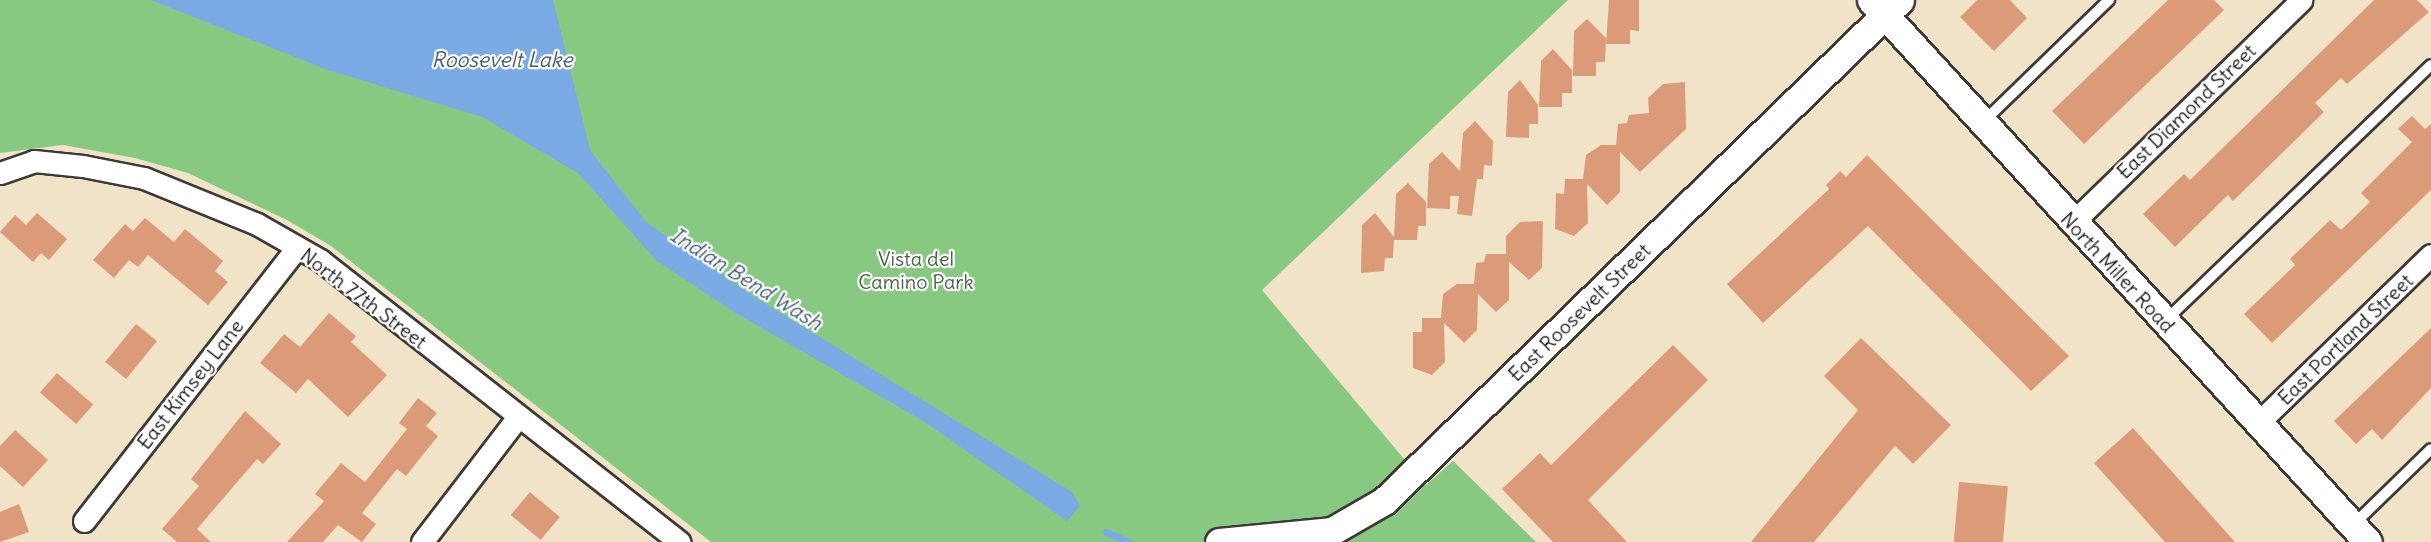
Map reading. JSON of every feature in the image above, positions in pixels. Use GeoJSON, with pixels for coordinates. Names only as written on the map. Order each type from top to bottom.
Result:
{"type":"FeatureCollection","features":[{"type":"Feature","properties":{"kind":"street","name":"East Diamond Street"},"geometry":{"type":"LineString","coordinates":[[2072,223],[2301,0]]}},
{"type":"Feature","properties":{"kind":"street","name":"North Miller Road"},"geometry":{"type":"LineString","coordinates":[[1885,5],[1982,123],[2360,534]]}},
{"type":"Feature","properties":{"kind":"street","name":"East Roosevelt Street"},"geometry":{"type":"LineString","coordinates":[[1219,542],[1332,531],[1384,501],[1885,5]]}},
{"type":"Feature","properties":{"kind":"street","name":"North 77th Street"},"geometry":{"type":"LineString","coordinates":[[0,173],[34,161],[144,178],[221,208],[297,247],[680,542]]}},
{"type":"Feature","properties":{"kind":"street","name":"East Kimsey Lane"},"geometry":{"type":"LineString","coordinates":[[84,521],[297,247]]}},
{"type":"Feature","properties":{"kind":"street","name":"East Portland Street"},"geometry":{"type":"LineString","coordinates":[[2258,423],[2431,255]]}},
{"type":"Feature","properties":{"kind":"street"},"geometry":{"type":"LineString","coordinates":[[422,542],[518,417]]}},
{"type":"Feature","properties":{"kind":"lane"},"geometry":{"type":"LineString","coordinates":[[1982,123],[2109,0]]}},
{"type":"Feature","properties":{"kind":"lane"},"geometry":{"type":"LineString","coordinates":[[2164,322],[2431,65]]}},
{"type":"Feature","properties":{"kind":"lane"},"geometry":{"type":"LineString","coordinates":[[2360,534],[2431,449]]}},
{"type":"Feature","properties":{"kind":"green space","name":"Vista del Camino Park"},"geometry":{"type":"Polygon","coordinates":[[[0,0],[1568,0],[1262,290],[1426,485],[1453,461],[1536,542],[711,542],[331,246],[287,220],[188,173],[135,158],[63,145],[0,153],[0,0]]]}},
{"type":"Feature","properties":{"kind":"water","name":"Roosevelt Lake"},"geometry":{"type":"Polygon","coordinates":[[[151,0],[553,0],[590,150],[646,222],[758,299],[1072,492],[1080,506],[1067,521],[923,421],[734,312],[657,261],[578,173],[482,117],[325,69],[151,0]]]}},
{"type":"Feature","properties":{"kind":"building"},"geometry":{"type":"Polygon","coordinates":[[[1609,0],[1639,0],[1639,31],[1630,30],[1630,44],[1606,44],[1609,0]]]}},
{"type":"Feature","properties":{"kind":"building"},"geometry":{"type":"Polygon","coordinates":[[[1977,0],[2010,0],[2027,18],[1994,51],[1960,17],[1977,0]]]}},
{"type":"Feature","properties":{"kind":"building"},"geometry":{"type":"Polygon","coordinates":[[[2168,0],[2214,0],[2224,10],[2084,144],[2052,111],[2168,0]]]}},
{"type":"Feature","properties":{"kind":"building"},"geometry":{"type":"Polygon","coordinates":[[[2374,0],[2417,0],[2429,12],[2347,84],[2341,78],[2315,103],[2324,112],[2233,201],[2228,195],[2175,247],[2143,214],[2184,174],[2190,180],[2374,0]]]}},
{"type":"Feature","properties":{"kind":"building"},"geometry":{"type":"Polygon","coordinates":[[[1587,19],[1606,38],[1605,62],[1596,62],[1596,76],[1573,76],[1574,31],[1587,19]]]}},
{"type":"Feature","properties":{"kind":"building"},"geometry":{"type":"Polygon","coordinates":[[[1553,49],[1572,70],[1572,93],[1562,93],[1562,107],[1539,107],[1541,61],[1553,49]]]}},
{"type":"Feature","properties":{"kind":"building"},"geometry":{"type":"Polygon","coordinates":[[[1520,80],[1538,105],[1538,124],[1529,124],[1529,138],[1506,137],[1508,92],[1520,80]]]}},
{"type":"Feature","properties":{"kind":"building"},"geometry":{"type":"Polygon","coordinates":[[[1685,82],[1686,129],[1640,172],[1620,152],[1620,192],[1607,205],[1587,184],[1588,223],[1574,236],[1555,229],[1556,193],[1564,194],[1565,179],[1583,179],[1586,155],[1601,145],[1616,145],[1618,124],[1627,123],[1629,115],[1649,113],[1648,98],[1663,84],[1685,82]]]}},
{"type":"Feature","properties":{"kind":"building"},"geometry":{"type":"Polygon","coordinates":[[[2412,116],[2425,129],[2431,124],[2431,190],[2272,343],[2244,314],[2295,265],[2290,259],[2330,220],[2341,230],[2370,202],[2361,193],[2412,142],[2398,129],[2412,116]]]}},
{"type":"Feature","properties":{"kind":"building"},"geometry":{"type":"Polygon","coordinates":[[[1475,121],[1493,141],[1492,166],[1484,165],[1483,179],[1477,179],[1472,216],[1457,214],[1459,196],[1450,196],[1450,209],[1427,208],[1429,164],[1442,152],[1460,171],[1463,133],[1475,121]]]}},
{"type":"Feature","properties":{"kind":"building"},"geometry":{"type":"Polygon","coordinates":[[[1867,155],[2069,356],[2031,391],[1868,226],[1763,323],[1727,284],[1829,189],[1826,185],[1840,171],[1846,177],[1867,155]]]}},
{"type":"Feature","properties":{"kind":"building"},"geometry":{"type":"Polygon","coordinates":[[[1408,183],[1426,202],[1426,226],[1418,226],[1417,240],[1394,240],[1396,194],[1408,183]]]}},
{"type":"Feature","properties":{"kind":"building"},"geometry":{"type":"Polygon","coordinates":[[[37,213],[67,239],[49,260],[41,253],[33,262],[0,232],[15,215],[26,225],[37,213]]]}},
{"type":"Feature","properties":{"kind":"building"},"geometry":{"type":"Polygon","coordinates":[[[1375,213],[1394,237],[1393,258],[1385,258],[1384,271],[1361,273],[1362,225],[1375,213]]]}},
{"type":"Feature","properties":{"kind":"building"},"geometry":{"type":"Polygon","coordinates":[[[145,218],[174,242],[185,229],[223,261],[215,271],[228,282],[208,305],[148,255],[138,267],[129,260],[114,278],[93,260],[125,224],[133,231],[145,218]]]}},
{"type":"Feature","properties":{"kind":"building"},"geometry":{"type":"Polygon","coordinates":[[[1543,221],[1542,268],[1529,280],[1509,262],[1509,300],[1496,312],[1478,294],[1477,330],[1464,343],[1444,323],[1445,362],[1432,375],[1413,368],[1413,332],[1422,332],[1422,318],[1441,318],[1443,294],[1457,284],[1474,284],[1476,263],[1484,262],[1486,254],[1506,254],[1506,236],[1520,222],[1543,221]]]}},
{"type":"Feature","properties":{"kind":"building"},"geometry":{"type":"Polygon","coordinates":[[[329,313],[356,336],[351,342],[387,375],[348,417],[308,379],[296,393],[260,363],[284,334],[300,347],[329,313]]]}},
{"type":"Feature","properties":{"kind":"building"},"geometry":{"type":"Polygon","coordinates":[[[136,324],[157,341],[126,379],[105,362],[136,324]]]}},
{"type":"Feature","properties":{"kind":"building"},"geometry":{"type":"Polygon","coordinates":[[[2431,328],[2431,388],[2382,440],[2372,429],[2356,444],[2334,421],[2431,328]]]}},
{"type":"Feature","properties":{"kind":"building"},"geometry":{"type":"Polygon","coordinates":[[[1861,338],[1951,425],[1913,464],[1895,446],[1814,542],[1751,542],[1858,410],[1824,376],[1861,338]]]}},
{"type":"Feature","properties":{"kind":"building"},"geometry":{"type":"Polygon","coordinates":[[[1673,345],[1708,380],[1588,500],[1627,542],[1553,542],[1502,489],[1540,453],[1551,465],[1673,345]]]}},
{"type":"Feature","properties":{"kind":"building"},"geometry":{"type":"Polygon","coordinates":[[[57,373],[93,404],[76,424],[40,393],[57,373]]]}},
{"type":"Feature","properties":{"kind":"building"},"geometry":{"type":"Polygon","coordinates":[[[418,398],[437,413],[426,426],[438,436],[406,476],[397,469],[362,513],[376,524],[362,542],[338,525],[323,542],[287,542],[324,501],[315,494],[341,463],[365,482],[407,429],[399,423],[418,398]]]}},
{"type":"Feature","properties":{"kind":"building"},"geometry":{"type":"Polygon","coordinates":[[[245,411],[281,444],[263,464],[257,459],[197,529],[211,542],[177,542],[162,529],[199,486],[191,479],[245,411]]]}},
{"type":"Feature","properties":{"kind":"building"},"geometry":{"type":"Polygon","coordinates":[[[2133,428],[2235,542],[2165,542],[2094,463],[2133,428]]]}},
{"type":"Feature","properties":{"kind":"building"},"geometry":{"type":"Polygon","coordinates":[[[15,430],[48,460],[23,487],[0,466],[0,446],[15,430]]]}},
{"type":"Feature","properties":{"kind":"building"},"geometry":{"type":"Polygon","coordinates":[[[1959,482],[2008,486],[2003,542],[1954,542],[1959,482]]]}},
{"type":"Feature","properties":{"kind":"building"},"geometry":{"type":"Polygon","coordinates":[[[530,492],[560,517],[541,540],[511,515],[530,492]]]}},
{"type":"Feature","properties":{"kind":"building"},"geometry":{"type":"Polygon","coordinates":[[[19,504],[29,532],[0,542],[0,512],[19,504]]]}},
{"type":"Feature","properties":{"kind":"waterway","name":"Indian Bend Wash"},"geometry":{"type":"LineString","coordinates":[[1106,532],[1128,542]]}}]}
